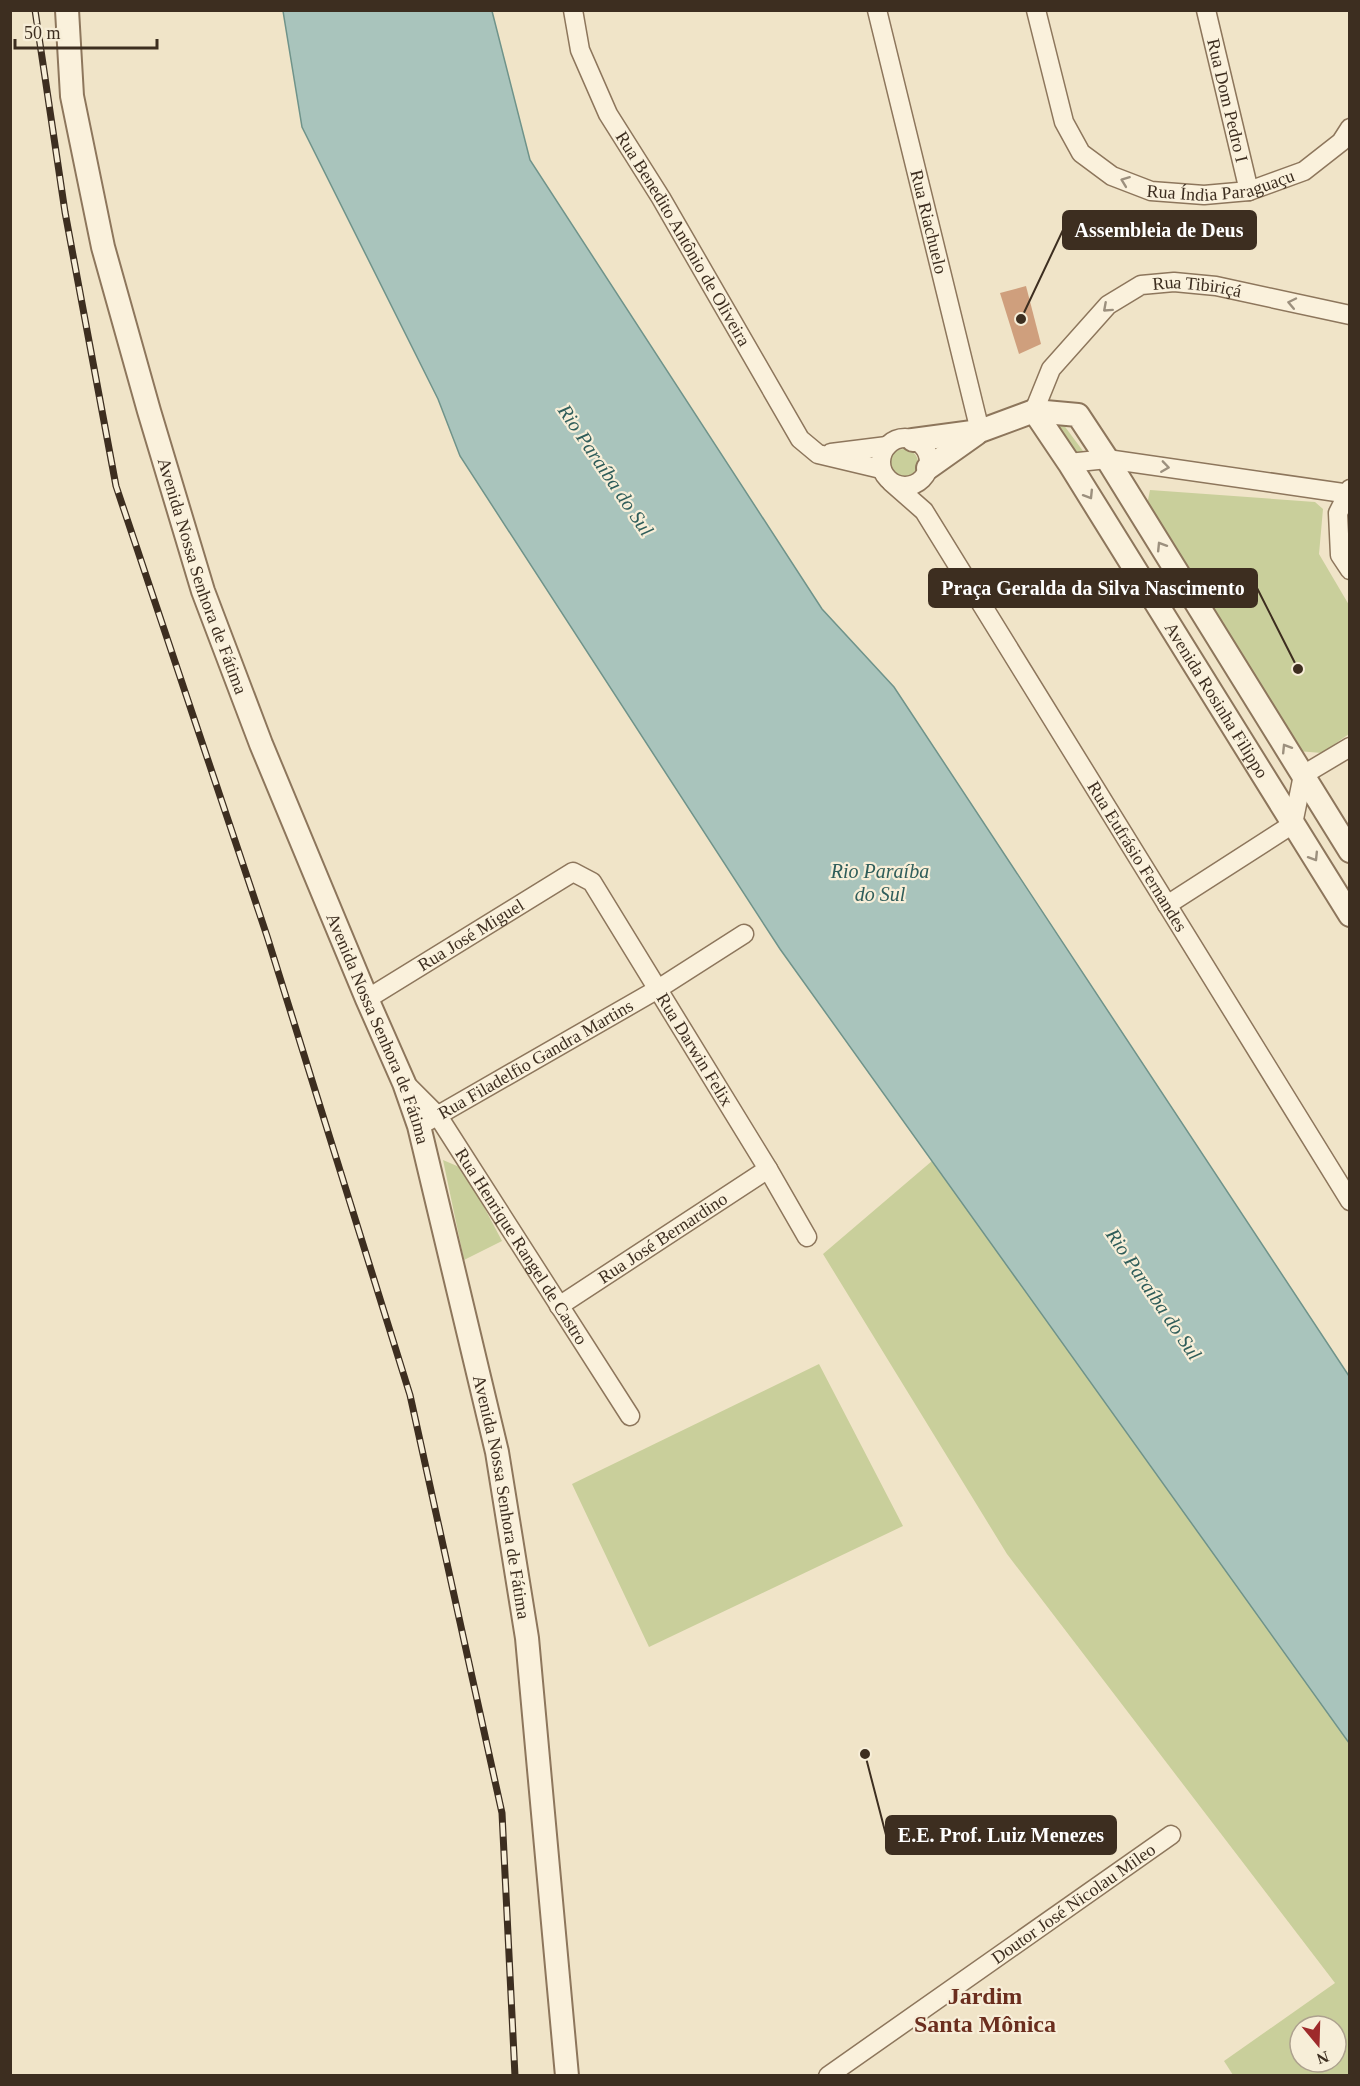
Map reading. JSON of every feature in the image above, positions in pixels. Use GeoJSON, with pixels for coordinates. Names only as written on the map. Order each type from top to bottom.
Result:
{"type":"FeatureCollection","features":[{"type":"Feature","properties":{"kind":"street","name":"Avenida Nossa Senhora de Fátima"},"geometry":{"type":"LineString","coordinates":[[67,10],[72,96],[103,247],[203,591],[261,744],[367,999],[404,1083],[429,1121],[497,1452],[527,1638],[567,2076]]}},
{"type":"Feature","properties":{"kind":"street","name":"Rua Benedito Antônio de Oliveira"},"geometry":{"type":"LineString","coordinates":[[573,10],[580,51],[608,114],[661,198],[800,439],[818,454]]}},
{"type":"Feature","properties":{"kind":"street","name":"Rua Riachuelo"},"geometry":{"type":"LineString","coordinates":[[877,10],[980,431]]}},
{"type":"Feature","properties":{"kind":"street","name":"Rua Índia Paraguaçu"},"geometry":{"type":"LineString","coordinates":[[1036,10],[1064,122],[1081,153],[1113,176],[1151,191],[1204,195],[1249,191],[1304,171],[1341,142],[1350,128]]}},
{"type":"Feature","properties":{"kind":"street","name":"Rua Dom Pedro I"},"geometry":{"type":"LineString","coordinates":[[1206,10],[1249,191]]}},
{"type":"Feature","properties":{"kind":"street","name":"Rua Tibiriçá"},"geometry":{"type":"LineString","coordinates":[[1034,411],[1052,369],[1108,305],[1141,285],[1174,282],[1216,286],[1350,315]]}},
{"type":"Feature","properties":{"kind":"street"},"geometry":{"type":"LineString","coordinates":[[818,454],[887,446],[899,439],[914,440],[980,431],[1034,411]]}},
{"type":"Feature","properties":{"kind":"street","name":"Avenida Rosinha Filippo"},"geometry":{"type":"LineString","coordinates":[[1034,411],[1078,415],[1350,851]]}},
{"type":"Feature","properties":{"kind":"street","name":"Avenida Rosinha Filippo"},"geometry":{"type":"LineString","coordinates":[[1034,411],[1069,463],[1350,915]]}},
{"type":"Feature","properties":{"kind":"street"},"geometry":{"type":"LineString","coordinates":[[818,454],[886,476],[906,486],[980,431]]}},
{"type":"Feature","properties":{"kind":"street"},"geometry":{"type":"LineString","coordinates":[[914,440],[924,448],[927,454],[924,474],[924,511]]}},
{"type":"Feature","properties":{"kind":"street"},"geometry":{"type":"LineString","coordinates":[[887,446],[881,457],[886,476],[924,511]]}},
{"type":"Feature","properties":{"kind":"street"},"geometry":{"type":"LineString","coordinates":[[1069,463],[1107,459],[1348,492],[1338,513],[1340,555],[1350,570]]}},
{"type":"Feature","properties":{"kind":"street","name":"Rua Eufrásio Fernandes"},"geometry":{"type":"LineString","coordinates":[[924,511],[1350,1201]]}},
{"type":"Feature","properties":{"kind":"street"},"geometry":{"type":"LineString","coordinates":[[1167,905],[1293,824],[1303,776],[1350,747]]}},
{"type":"Feature","properties":{"kind":"street","name":"Rua José Miguel"},"geometry":{"type":"LineString","coordinates":[[367,999],[573,872]]}},
{"type":"Feature","properties":{"kind":"street","name":"Rua Darwin Felix"},"geometry":{"type":"LineString","coordinates":[[573,872],[592,882],[768,1169],[807,1237]]}},
{"type":"Feature","properties":{"kind":"street","name":"Rua Filadelfio Gandra Martins"},"geometry":{"type":"LineString","coordinates":[[429,1121],[658,989],[744,934]]}},
{"type":"Feature","properties":{"kind":"street","name":"Rua Henrique Rangel de Castro"},"geometry":{"type":"LineString","coordinates":[[429,1121],[559,1306],[630,1416]]}},
{"type":"Feature","properties":{"kind":"street","name":"Rua José Bernardino"},"geometry":{"type":"LineString","coordinates":[[559,1306],[768,1169]]}},
{"type":"Feature","properties":{"kind":"street","name":"Doutor José Nicolau Mileo"},"geometry":{"type":"LineString","coordinates":[[828,2076],[1172,1835]]}},
{"type":"Feature","properties":{"kind":"green space"},"geometry":{"type":"Polygon","coordinates":[[[1056,424],[1063,424],[1083,451],[1071,453],[1056,424]]]}},
{"type":"Feature","properties":{"kind":"green space"},"geometry":{"type":"Polygon","coordinates":[[[904,449],[914,453],[918,463],[914,473],[904,477],[894,473],[890,463],[894,453],[904,449]]]}},
{"type":"Feature","properties":{"kind":"green space"},"geometry":{"type":"Polygon","coordinates":[[[1150,490],[1315,502],[1323,509],[1319,554],[1349,605],[1349,734],[1322,753],[1297,751],[1147,505],[1150,490]]]}},
{"type":"Feature","properties":{"kind":"green space"},"geometry":{"type":"Polygon","coordinates":[[[443,1160],[464,1169],[502,1241],[464,1260],[443,1160]]]}},
{"type":"Feature","properties":{"kind":"green space"},"geometry":{"type":"Polygon","coordinates":[[[932,1161],[1349,1733],[1349,2075],[1233,2075],[1224,2061],[1288,2016],[1288,2074],[1348,2074],[1348,2014],[1291,2014],[1335,1983],[1007,1554],[823,1254],[932,1161]]]}},
{"type":"Feature","properties":{"kind":"green space"},"geometry":{"type":"Polygon","coordinates":[[[819,1364],[903,1526],[649,1647],[572,1484],[819,1364]]]}},
{"type":"Feature","properties":{"kind":"water","name":"Rio Paraíba do Sul"},"geometry":{"type":"Polygon","coordinates":[[[283,11],[492,11],[530,160],[822,609],[894,687],[1349,1376],[1349,1743],[780,949],[460,456],[438,399],[302,127],[283,11]]]}},
{"type":"Feature","properties":{"kind":"building"},"geometry":{"type":"Polygon","coordinates":[[[1026,286],[1041,344],[1019,354],[1000,293],[1026,286]]]}},
{"type":"Feature","properties":{"kind":"railway"},"geometry":{"type":"LineString","coordinates":[[35,10],[65,212],[116,486],[267,936],[410,1395],[502,1813],[515,2076]]}},
{"type":"Feature","properties":{"kind":"place","name":"Assembleia de Deus"},"geometry":{"type":"Point","coordinates":[1021,319]}},
{"type":"Feature","properties":{"kind":"place","name":"Praça Geralda da Silva Nascimento"},"geometry":{"type":"Point","coordinates":[1298,669]}},
{"type":"Feature","properties":{"kind":"place","name":"E.E. Prof. Luiz Menezes"},"geometry":{"type":"Point","coordinates":[865,1754]}},
{"type":"Feature","properties":{"kind":"district","name":"Jardim Santa Mônica"},"geometry":{"type":"Point","coordinates":[985,2010]}}]}
